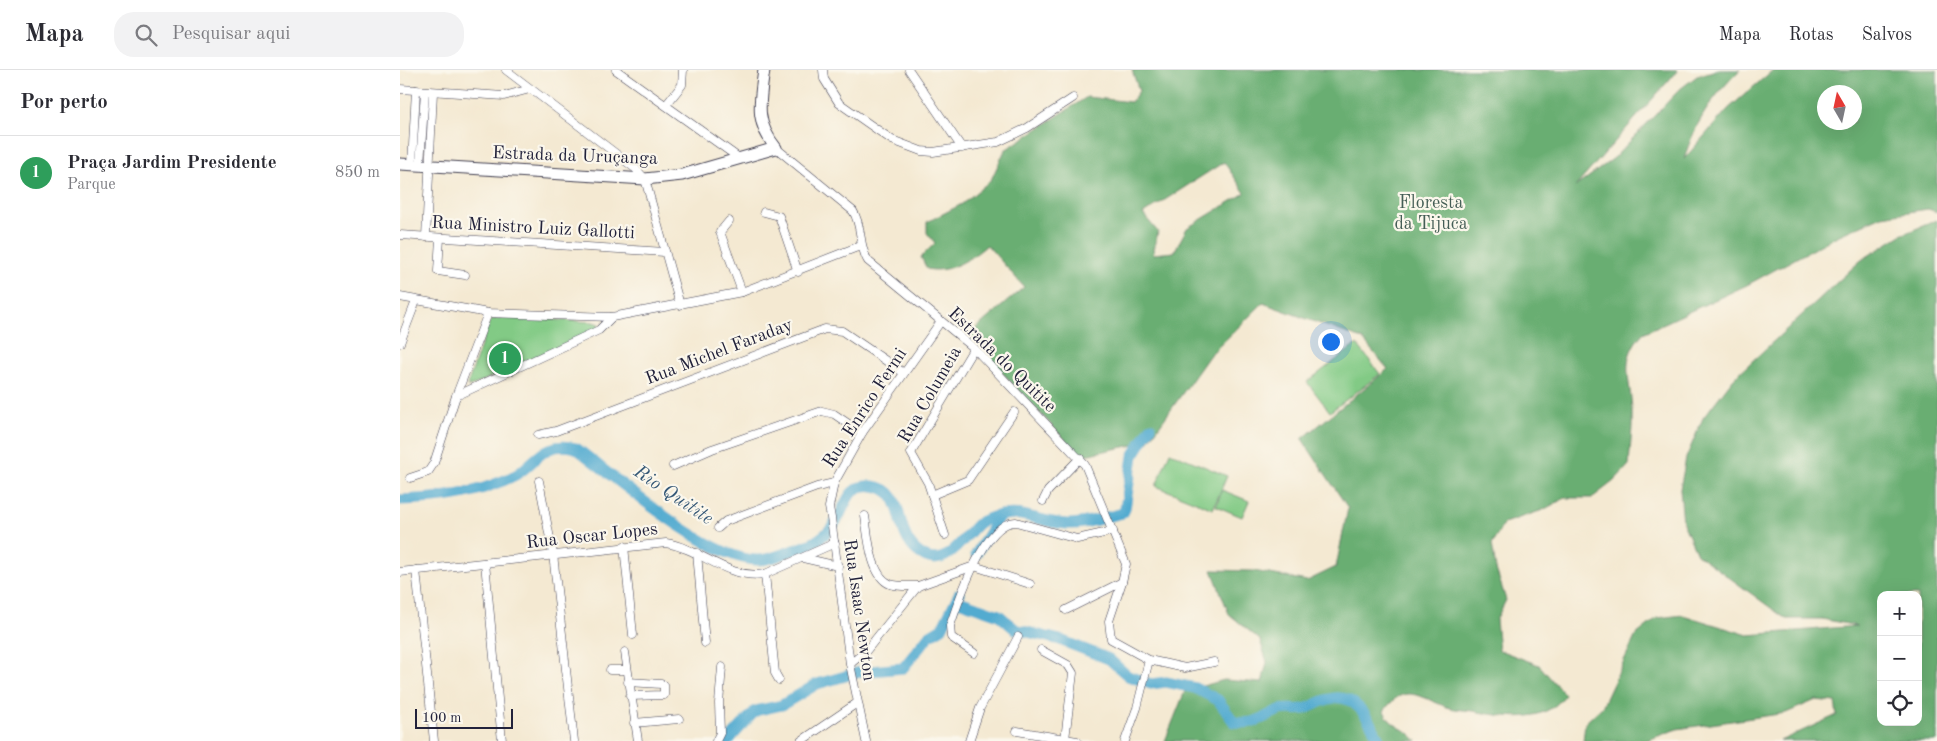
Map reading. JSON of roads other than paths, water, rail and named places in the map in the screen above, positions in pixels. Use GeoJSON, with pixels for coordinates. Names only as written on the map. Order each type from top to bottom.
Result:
{"type":"FeatureCollection","features":[{"type":"Feature","properties":{"kind":"street"},"geometry":{"type":"LineString","coordinates":[[506,70],[636,169],[645,179],[680,305]]}},
{"type":"Feature","properties":{"kind":"street"},"geometry":{"type":"LineString","coordinates":[[616,70],[739,158]]}},
{"type":"Feature","properties":{"kind":"street"},"geometry":{"type":"LineString","coordinates":[[666,105],[682,84],[683,70]]}},
{"type":"Feature","properties":{"kind":"street"},"geometry":{"type":"LineString","coordinates":[[400,298],[488,313],[612,317],[742,292],[798,272],[860,246],[859,223],[854,211],[776,148],[765,135],[761,121],[760,104],[764,70]]}},
{"type":"Feature","properties":{"kind":"street"},"geometry":{"type":"LineString","coordinates":[[823,70],[832,95],[839,103],[892,140],[921,151],[933,152],[998,142],[1027,128],[1073,98]]}},
{"type":"Feature","properties":{"kind":"street"},"geometry":{"type":"LineString","coordinates":[[909,70],[962,148]]}},
{"type":"Feature","properties":{"kind":"street"},"geometry":{"type":"LineString","coordinates":[[400,89],[504,96],[530,89]]}},
{"type":"Feature","properties":{"kind":"street"},"geometry":{"type":"LineString","coordinates":[[416,90],[415,164],[426,237]]}},
{"type":"Feature","properties":{"kind":"street"},"geometry":{"type":"LineString","coordinates":[[415,164],[429,91]]}},
{"type":"Feature","properties":{"kind":"street","name":"Estrada da Uruçanga"},"geometry":{"type":"LineString","coordinates":[[415,164],[645,179],[682,174],[776,148]]}},
{"type":"Feature","properties":{"kind":"street"},"geometry":{"type":"LineString","coordinates":[[764,212],[779,216],[798,272]]}},
{"type":"Feature","properties":{"kind":"street"},"geometry":{"type":"LineString","coordinates":[[729,222],[720,232],[742,292]]}},
{"type":"Feature","properties":{"kind":"street","name":"Rua Ministro Luiz Gallotti"},"geometry":{"type":"LineString","coordinates":[[400,235],[665,252]]}},
{"type":"Feature","properties":{"kind":"street"},"geometry":{"type":"LineString","coordinates":[[440,238],[438,271],[465,275]]}},
{"type":"Feature","properties":{"kind":"street","name":"Estrada do Quitite"},"geometry":{"type":"LineString","coordinates":[[860,246],[868,260],[974,348],[1080,458],[1088,469],[1126,564],[1109,621],[1109,633],[1112,639],[1148,660],[1185,668],[1214,662]]}},
{"type":"Feature","properties":{"kind":"street"},"geometry":{"type":"LineString","coordinates":[[400,343],[416,301]]}},
{"type":"Feature","properties":{"kind":"street"},"geometry":{"type":"LineString","coordinates":[[410,478],[428,472],[434,463],[456,396],[488,313]]}},
{"type":"Feature","properties":{"kind":"street"},"geometry":{"type":"LineString","coordinates":[[456,396],[599,330],[612,317]]}},
{"type":"Feature","properties":{"kind":"street","name":"Rua Enrico Fermi"},"geometry":{"type":"LineString","coordinates":[[718,528],[726,521],[817,487],[834,483],[862,433],[941,321]]}},
{"type":"Feature","properties":{"kind":"street","name":"Rua Michel Faraday"},"geometry":{"type":"LineString","coordinates":[[538,435],[556,431],[824,330],[842,331],[904,373]]}},
{"type":"Feature","properties":{"kind":"street","name":"Rua Columeia"},"geometry":{"type":"LineString","coordinates":[[932,495],[924,475],[912,457],[912,450],[974,348]]}},
{"type":"Feature","properties":{"kind":"street"},"geometry":{"type":"LineString","coordinates":[[673,466],[721,446],[822,411],[834,414],[862,433]]}},
{"type":"Feature","properties":{"kind":"street"},"geometry":{"type":"LineString","coordinates":[[944,535],[932,495],[968,480],[1014,412]]}},
{"type":"Feature","properties":{"kind":"street"},"geometry":{"type":"LineString","coordinates":[[1043,501],[1048,491],[1080,458]]}},
{"type":"Feature","properties":{"kind":"street"},"geometry":{"type":"LineString","coordinates":[[539,481],[553,554],[574,741]]}},
{"type":"Feature","properties":{"kind":"street","name":"Rua Isaac Newton"},"geometry":{"type":"LineString","coordinates":[[834,483],[829,507],[830,518],[852,680],[866,741]]}},
{"type":"Feature","properties":{"kind":"street"},"geometry":{"type":"LineString","coordinates":[[865,516],[876,572],[882,579],[891,584],[918,586],[964,571],[973,566],[1030,584]]}},
{"type":"Feature","properties":{"kind":"street"},"geometry":{"type":"LineString","coordinates":[[974,653],[951,637],[950,633],[959,601],[973,566],[997,529],[1011,522],[1077,539],[1113,531]]}},
{"type":"Feature","properties":{"kind":"street","name":"Rua Oscar Lopes"},"geometry":{"type":"LineString","coordinates":[[400,572],[624,546],[666,543],[697,553],[742,575],[765,574],[803,558],[834,540]]}},
{"type":"Feature","properties":{"kind":"street"},"geometry":{"type":"LineString","coordinates":[[624,546],[633,635]]}},
{"type":"Feature","properties":{"kind":"street"},"geometry":{"type":"LineString","coordinates":[[697,553],[705,643]]}},
{"type":"Feature","properties":{"kind":"street"},"geometry":{"type":"LineString","coordinates":[[803,558],[838,566]]}},
{"type":"Feature","properties":{"kind":"street"},"geometry":{"type":"LineString","coordinates":[[485,563],[502,741]]}},
{"type":"Feature","properties":{"kind":"street"},"geometry":{"type":"LineString","coordinates":[[416,570],[434,741]]}},
{"type":"Feature","properties":{"kind":"street"},"geometry":{"type":"LineString","coordinates":[[765,574],[776,673],[779,680]]}},
{"type":"Feature","properties":{"kind":"street"},"geometry":{"type":"LineString","coordinates":[[1066,610],[1122,582]]}},
{"type":"Feature","properties":{"kind":"street"},"geometry":{"type":"LineString","coordinates":[[850,666],[866,651],[918,586]]}},
{"type":"Feature","properties":{"kind":"street"},"geometry":{"type":"LineString","coordinates":[[970,741],[980,708],[1018,637]]}},
{"type":"Feature","properties":{"kind":"street"},"geometry":{"type":"LineString","coordinates":[[1041,650],[1068,665],[1073,673],[1065,739]]}},
{"type":"Feature","properties":{"kind":"street"},"geometry":{"type":"LineString","coordinates":[[625,652],[626,670],[638,741]]}},
{"type":"Feature","properties":{"kind":"street"},"geometry":{"type":"LineString","coordinates":[[1125,741],[1141,691],[1148,660]]}},
{"type":"Feature","properties":{"kind":"street"},"geometry":{"type":"LineString","coordinates":[[716,741],[720,733],[719,702],[722,667]]}},
{"type":"Feature","properties":{"kind":"street"},"geometry":{"type":"LineString","coordinates":[[610,670],[626,670]]}},
{"type":"Feature","properties":{"kind":"street"},"geometry":{"type":"LineString","coordinates":[[628,682],[661,684],[664,685],[666,691],[664,695],[630,696]]}},
{"type":"Feature","properties":{"kind":"street"},"geometry":{"type":"LineString","coordinates":[[801,741],[857,703]]}},
{"type":"Feature","properties":{"kind":"street"},"geometry":{"type":"LineString","coordinates":[[634,723],[679,719]]}},
{"type":"Feature","properties":{"kind":"street"},"geometry":{"type":"LineString","coordinates":[[1017,731],[1077,741]]}},
{"type":"Feature","properties":{"kind":"waterway","name":"Rio Quitite"},"geometry":{"type":"LineString","coordinates":[[400,500],[442,497],[484,488],[519,473],[544,452],[566,446],[576,448],[664,516],[690,533],[738,557],[758,560],[767,559],[815,542],[837,521],[851,493],[864,486],[873,486],[885,490],[892,496],[907,539],[915,549],[926,557],[934,559],[942,558],[949,554],[979,523],[993,517],[1013,514],[1057,523],[1074,524],[1123,513],[1133,456],[1151,427]]}},
{"type":"Feature","properties":{"kind":"waterway"},"geometry":{"type":"LineString","coordinates":[[976,554],[1000,515]]}},
{"type":"Feature","properties":{"kind":"waterway"},"geometry":{"type":"LineString","coordinates":[[728,741],[755,711],[782,705],[817,684],[860,672],[903,668],[929,636],[942,628],[959,594]]}},
{"type":"Feature","properties":{"kind":"waterway"},"geometry":{"type":"LineString","coordinates":[[956,600],[999,615],[1015,629],[1060,640],[1109,659],[1128,676],[1151,684],[1166,682],[1195,688],[1218,700],[1234,722],[1252,722],[1280,710],[1304,709],[1329,699],[1347,699],[1367,717],[1380,741]]}},
{"type":"Feature","properties":{"kind":"place","name":"Praça Jardim Presidente"},"geometry":{"type":"Point","coordinates":[505,359]}},
{"type":"Feature","properties":{"kind":"park label","name":"Floresta da Tijuca"},"geometry":{"type":"Point","coordinates":[1431,213]}}]}
